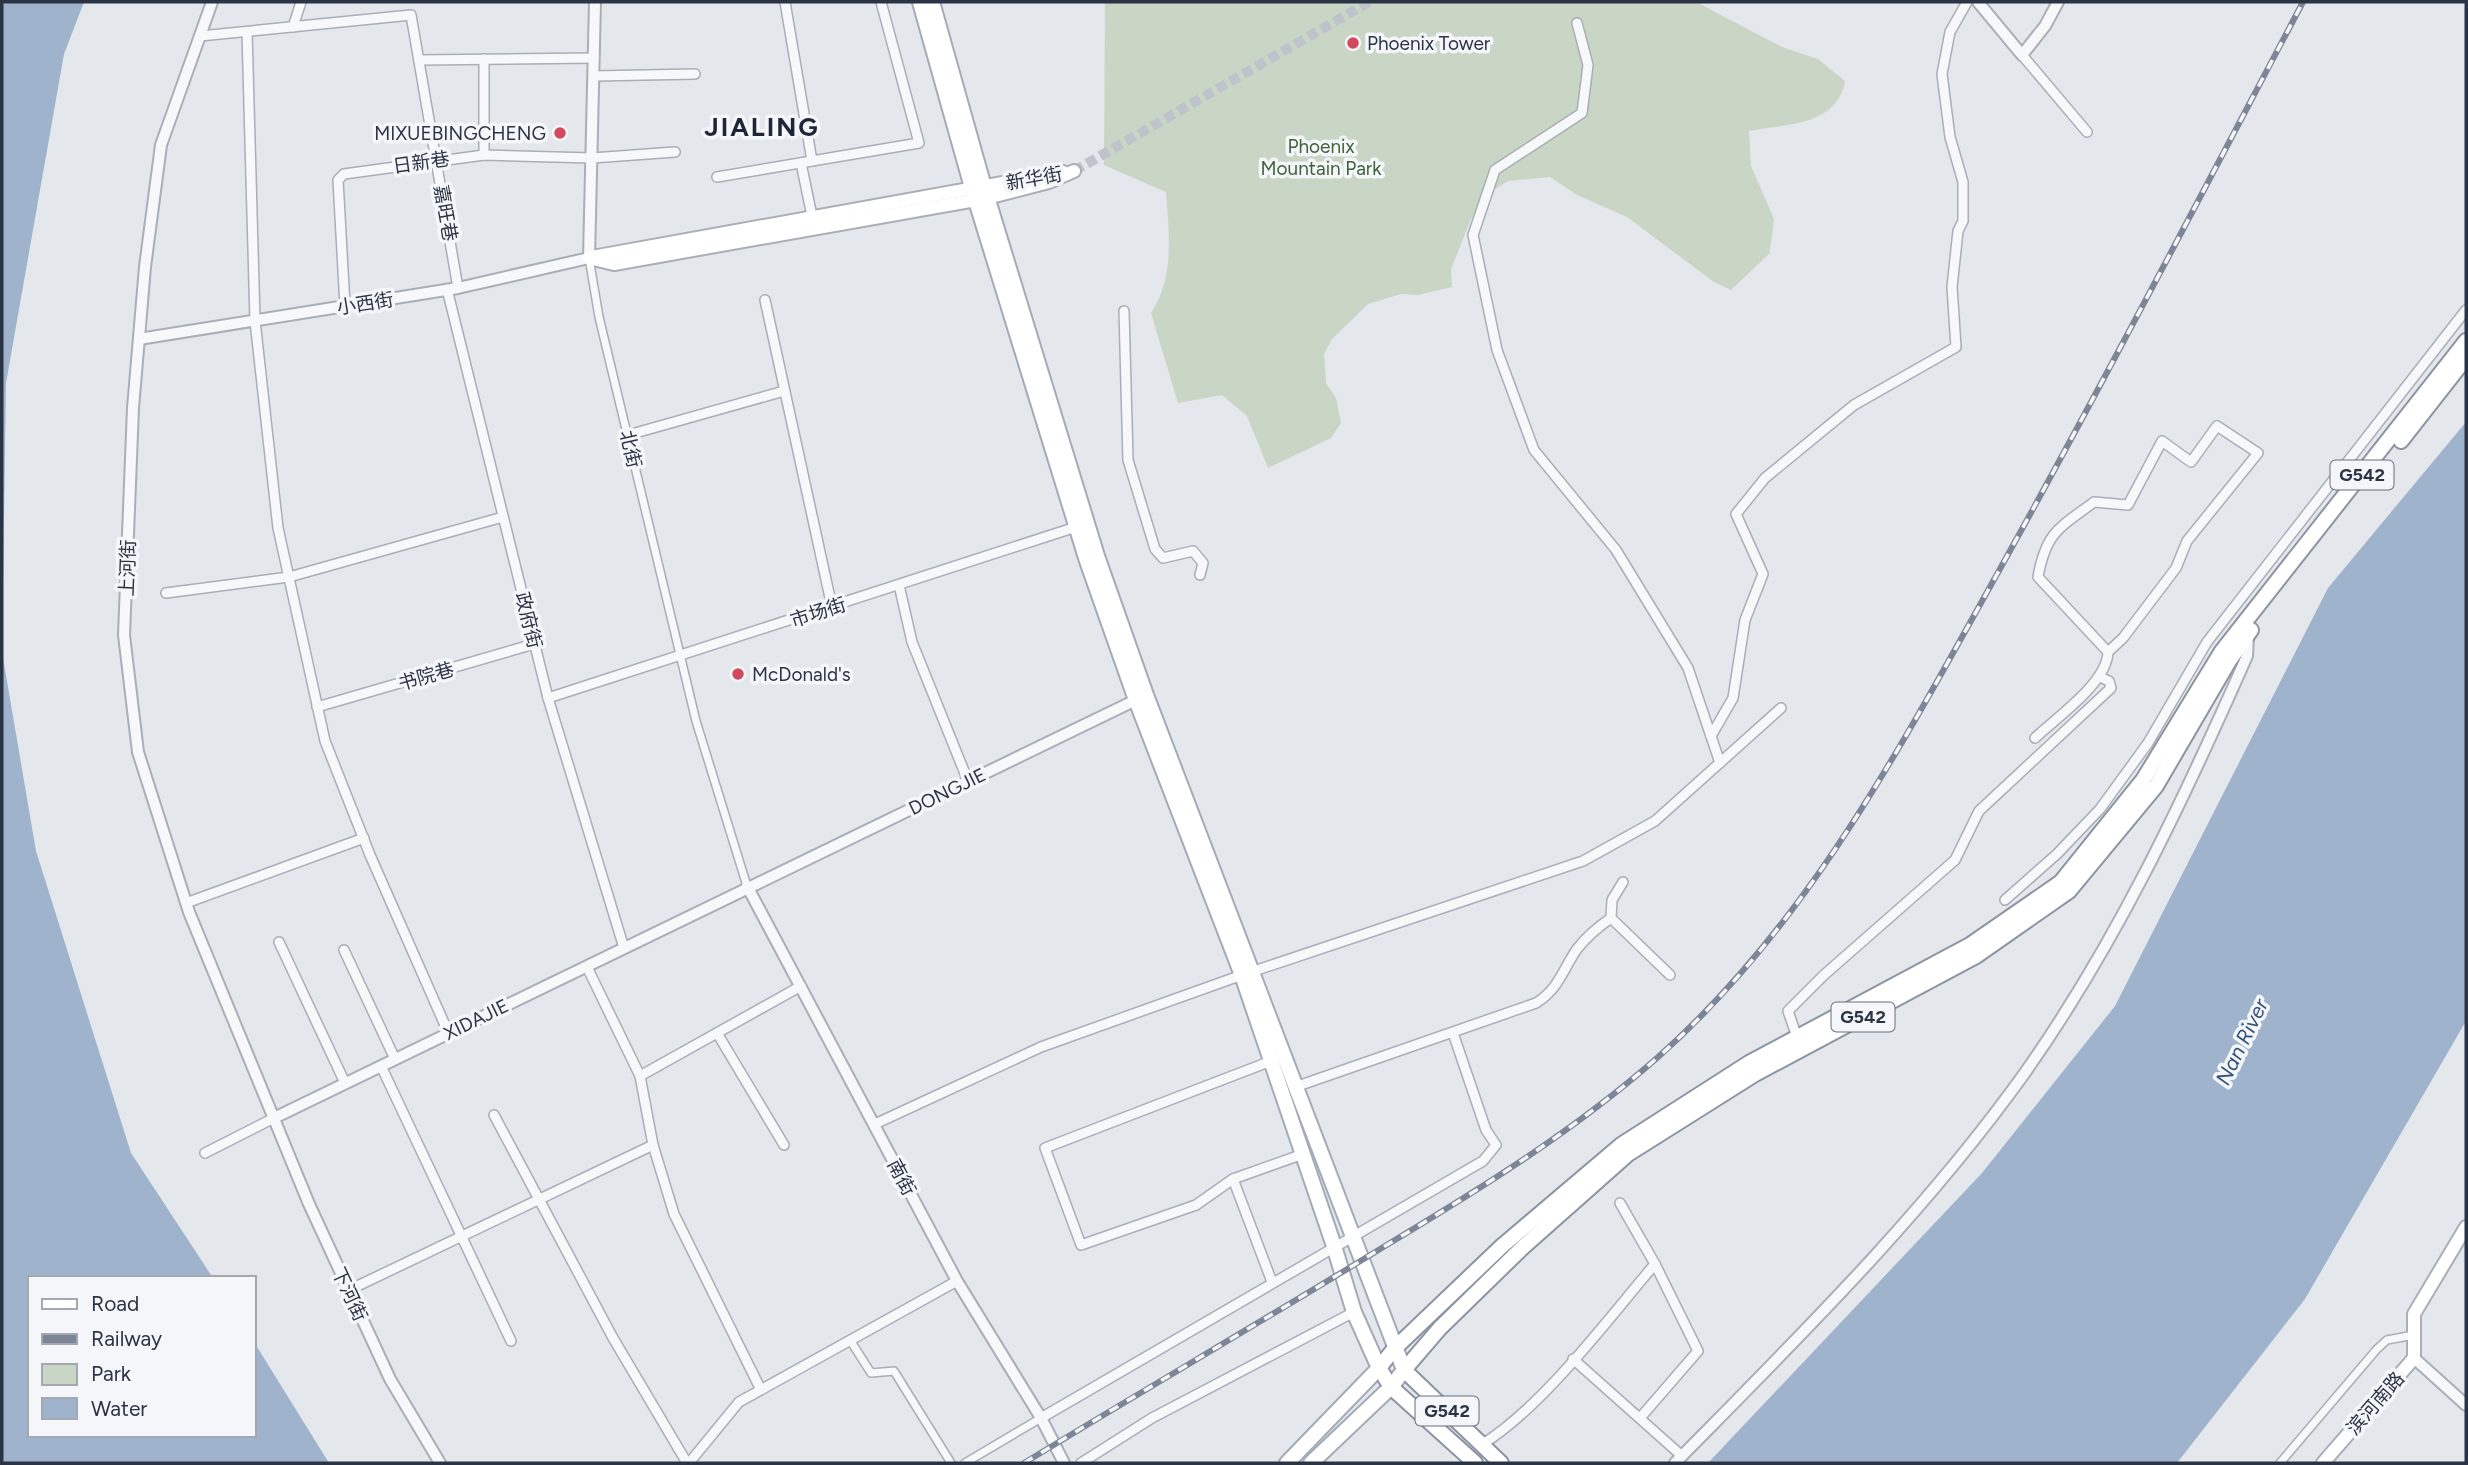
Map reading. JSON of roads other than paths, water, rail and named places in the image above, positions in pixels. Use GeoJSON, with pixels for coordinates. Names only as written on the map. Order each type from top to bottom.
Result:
{"type":"FeatureCollection","features":[{"type":"Feature","properties":{"kind":"main road"},"geometry":{"type":"LineString","coordinates":[[920,2],[1082,525],[1141,697],[1404,1370],[1391,1387],[1311,1463]]}},
{"type":"Feature","properties":{"kind":"main road"},"geometry":{"type":"LineString","coordinates":[[932,2],[980,193]]}},
{"type":"Feature","properties":{"kind":"main road","name":"新华街"},"geometry":{"type":"LineString","coordinates":[[589,258],[614,264],[980,193],[1046,173],[1074,171],[1049,182],[980,193],[812,216],[589,258]]}},
{"type":"Feature","properties":{"kind":"main road","name":"G542"},"geometry":{"type":"LineString","coordinates":[[1475,1463],[1391,1387],[1379,1367],[1394,1349],[1502,1246],[1621,1144],[1749,1063],[1800,1044],[1976,956],[2069,891],[2156,786],[2261,610],[2466,341]]}},
{"type":"Feature","properties":{"kind":"main road","name":"G542"},"geometry":{"type":"LineString","coordinates":[[1501,1463],[1404,1370],[1440,1328],[1522,1248],[1629,1154],[1800,1044],[1970,945],[2061,882],[2143,780],[2222,651],[2261,610],[2466,358]]}},
{"type":"Feature","properties":{"kind":"main road"},"geometry":{"type":"LineString","coordinates":[[1247,973],[1271,1061],[1354,1312],[1379,1367],[1287,1463]]}},
{"type":"Feature","properties":{"kind":"main road","name":"滨河南路"},"geometry":{"type":"LineString","coordinates":[[2323,1463],[2414,1358],[2414,1314],[2466,1227]]}},
{"type":"Feature","properties":{"kind":"street","name":"上河街"},"geometry":{"type":"LineString","coordinates":[[212,2],[161,145],[139,339],[124,635],[138,752],[186,903],[272,1119]]}},
{"type":"Feature","properties":{"kind":"street"},"geometry":{"type":"LineString","coordinates":[[200,36],[293,27],[301,2]]}},
{"type":"Feature","properties":{"kind":"street","name":"北街"},"geometry":{"type":"LineString","coordinates":[[595,2],[589,258],[696,720],[747,886]]}},
{"type":"Feature","properties":{"kind":"street"},"geometry":{"type":"LineString","coordinates":[[785,2],[812,161]]}},
{"type":"Feature","properties":{"kind":"street"},"geometry":{"type":"LineString","coordinates":[[717,177],[919,143],[881,2]]}},
{"type":"Feature","properties":{"kind":"street"},"geometry":{"type":"LineString","coordinates":[[1711,736],[1733,698],[1745,620],[1763,574],[1736,514],[1765,478],[1854,405],[1956,347],[1952,287],[1958,231],[1963,221],[1963,182],[1950,137],[1942,74],[1950,32],[1967,2]]}},
{"type":"Feature","properties":{"kind":"street"},"geometry":{"type":"LineString","coordinates":[[1978,2],[2087,132]]}},
{"type":"Feature","properties":{"kind":"street"},"geometry":{"type":"LineString","coordinates":[[2022,55],[2045,26],[2058,2]]}},
{"type":"Feature","properties":{"kind":"street","name":"嘉旺巷"},"geometry":{"type":"LineString","coordinates":[[293,27],[411,15],[436,159],[453,289]]}},
{"type":"Feature","properties":{"kind":"street"},"geometry":{"type":"LineString","coordinates":[[1577,23],[1588,65],[1582,113],[1495,170],[1473,235],[1497,349],[1535,450],[1624,561],[1689,668],[1720,763]]}},
{"type":"Feature","properties":{"kind":"street"},"geometry":{"type":"LineString","coordinates":[[247,32],[255,321],[278,528],[325,741],[448,1032]]}},
{"type":"Feature","properties":{"kind":"street"},"geometry":{"type":"LineString","coordinates":[[419,60],[594,58]]}},
{"type":"Feature","properties":{"kind":"street"},"geometry":{"type":"LineString","coordinates":[[484,155],[485,59]]}},
{"type":"Feature","properties":{"kind":"street"},"geometry":{"type":"LineString","coordinates":[[594,76],[695,74]]}},
{"type":"Feature","properties":{"kind":"street","name":"日新巷"},"geometry":{"type":"LineString","coordinates":[[345,306],[338,180],[344,174],[436,159],[484,155],[592,158],[675,152]]}},
{"type":"Feature","properties":{"kind":"street"},"geometry":{"type":"LineString","coordinates":[[801,163],[812,216]]}},
{"type":"Feature","properties":{"kind":"street","name":"小西街"},"geometry":{"type":"LineString","coordinates":[[139,339],[453,289],[589,258]]}},
{"type":"Feature","properties":{"kind":"street","name":"政府街"},"geometry":{"type":"LineString","coordinates":[[453,289],[503,517],[548,698],[624,948]]}},
{"type":"Feature","properties":{"kind":"street"},"geometry":{"type":"LineString","coordinates":[[765,300],[832,607]]}},
{"type":"Feature","properties":{"kind":"street"},"geometry":{"type":"LineString","coordinates":[[2005,900],[2057,854],[2100,809],[2148,743],[2207,642],[2466,310]]}},
{"type":"Feature","properties":{"kind":"street"},"geometry":{"type":"LineString","coordinates":[[1124,311],[1128,460],[1155,549],[1164,558],[1193,551],[1203,563],[1200,575]]}},
{"type":"Feature","properties":{"kind":"street"},"geometry":{"type":"LineString","coordinates":[[628,435],[784,391]]}},
{"type":"Feature","properties":{"kind":"street"},"geometry":{"type":"LineString","coordinates":[[2035,738],[2100,677],[2108,664],[2108,652],[2038,577],[2043,550],[2059,529],[2094,502],[2128,505],[2162,441],[2191,462],[2217,426],[2258,453],[2187,541],[2176,568],[2123,638],[2108,652]]}},
{"type":"Feature","properties":{"kind":"street"},"geometry":{"type":"LineString","coordinates":[[166,593],[289,577],[503,517]]}},
{"type":"Feature","properties":{"kind":"street","name":"市场街"},"geometry":{"type":"LineString","coordinates":[[548,698],[1082,525]]}},
{"type":"Feature","properties":{"kind":"street"},"geometry":{"type":"LineString","coordinates":[[899,585],[912,642],[968,780]]}},
{"type":"Feature","properties":{"kind":"street"},"geometry":{"type":"LineString","coordinates":[[1573,1359],[1640,1418],[1679,1460],[1853,1279],[1954,1164],[2024,1074],[2120,923],[2176,815],[2247,656],[2248,633]]}},
{"type":"Feature","properties":{"kind":"street","name":"书院巷"},"geometry":{"type":"LineString","coordinates":[[317,707],[534,644]]}},
{"type":"Feature","properties":{"kind":"street"},"geometry":{"type":"LineString","coordinates":[[1800,1044],[1788,1012],[1824,975],[1955,860],[1979,811],[2111,688],[2109,681],[2100,677]]}},
{"type":"Feature","properties":{"kind":"street"},"geometry":{"type":"LineString","coordinates":[[2209,694],[2225,705]]}},
{"type":"Feature","properties":{"kind":"street","name":"DONGJIE"},"geometry":{"type":"LineString","coordinates":[[747,886],[1141,697]]}},
{"type":"Feature","properties":{"kind":"street"},"geometry":{"type":"LineString","coordinates":[[875,1125],[1041,1047],[1247,973],[1583,861],[1655,821],[1781,708]]}},
{"type":"Feature","properties":{"kind":"street"},"geometry":{"type":"LineString","coordinates":[[186,903],[364,838]]}},
{"type":"Feature","properties":{"kind":"street"},"geometry":{"type":"LineString","coordinates":[[1623,882],[1612,900],[1611,918],[1670,975]]}},
{"type":"Feature","properties":{"kind":"street","name":"XIDAJIE"},"geometry":{"type":"LineString","coordinates":[[205,1153],[747,886]]}},
{"type":"Feature","properties":{"kind":"street","name":"南街"},"geometry":{"type":"LineString","coordinates":[[747,886],[957,1281],[1041,1418],[1064,1463]]}},
{"type":"Feature","properties":{"kind":"street"},"geometry":{"type":"LineString","coordinates":[[1295,1087],[1453,1033],[1545,998],[1557,985],[1577,949],[1593,931],[1611,918]]}},
{"type":"Feature","properties":{"kind":"street"},"geometry":{"type":"LineString","coordinates":[[279,942],[345,1083]]}},
{"type":"Feature","properties":{"kind":"street"},"geometry":{"type":"LineString","coordinates":[[344,950],[395,1059]]}},
{"type":"Feature","properties":{"kind":"street"},"geometry":{"type":"LineString","coordinates":[[587,967],[640,1076],[653,1146],[674,1214],[760,1388]]}},
{"type":"Feature","properties":{"kind":"street"},"geometry":{"type":"LineString","coordinates":[[640,1076],[801,986]]}},
{"type":"Feature","properties":{"kind":"street"},"geometry":{"type":"LineString","coordinates":[[717,1033],[784,1145]]}},
{"type":"Feature","properties":{"kind":"street"},"geometry":{"type":"LineString","coordinates":[[965,1463],[1334,1245],[1467,1172],[1496,1145],[1486,1130],[1453,1033]]}},
{"type":"Feature","properties":{"kind":"street"},"geometry":{"type":"LineString","coordinates":[[1271,1061],[1045,1148],[1081,1245],[1196,1205],[1233,1180],[1303,1154]]}},
{"type":"Feature","properties":{"kind":"street"},"geometry":{"type":"LineString","coordinates":[[381,1066],[511,1341]]}},
{"type":"Feature","properties":{"kind":"street"},"geometry":{"type":"LineString","coordinates":[[494,1115],[613,1339],[688,1463],[739,1402],[957,1281]]}},
{"type":"Feature","properties":{"kind":"street","name":"下河街"},"geometry":{"type":"LineString","coordinates":[[272,1119],[390,1379],[440,1463]]}},
{"type":"Feature","properties":{"kind":"street"},"geometry":{"type":"LineString","coordinates":[[349,1290],[653,1146]]}},
{"type":"Feature","properties":{"kind":"street"},"geometry":{"type":"LineString","coordinates":[[1233,1180],[1272,1282]]}},
{"type":"Feature","properties":{"kind":"street"},"geometry":{"type":"LineString","coordinates":[[1620,1203],[1656,1264],[1698,1351],[1640,1418]]}},
{"type":"Feature","properties":{"kind":"street"},"geometry":{"type":"LineString","coordinates":[[1485,1449],[1573,1359],[1656,1264]]}},
{"type":"Feature","properties":{"kind":"street"},"geometry":{"type":"LineString","coordinates":[[1081,1463],[1152,1418],[1354,1312]]}},
{"type":"Feature","properties":{"kind":"street"},"geometry":{"type":"LineString","coordinates":[[2280,1463],[2377,1349],[2387,1340],[2414,1335]]}},
{"type":"Feature","properties":{"kind":"street"},"geometry":{"type":"LineString","coordinates":[[850,1340],[870,1374],[894,1371],[951,1463]]}},
{"type":"Feature","properties":{"kind":"street"},"geometry":{"type":"LineString","coordinates":[[2414,1358],[2466,1405]]}},
{"type":"Feature","properties":{"kind":"water"},"geometry":{"type":"Polygon","coordinates":[[[2,2],[84,2],[64,54],[6,383],[2,652],[2,2]]]}},
{"type":"Feature","properties":{"kind":"water","name":"Nan River"},"geometry":{"type":"Polygon","coordinates":[[[2466,422],[2466,1021],[2305,1299],[2177,1463],[1708,1463],[1982,1173],[2115,1006],[2328,588],[2466,422]]]}},
{"type":"Feature","properties":{"kind":"water"},"geometry":{"type":"Polygon","coordinates":[[[2,652],[36,851],[131,1153],[212,1276],[28,1276],[28,1437],[256,1437],[256,1345],[329,1463],[2,1463],[2,652]]]}},
{"type":"Feature","properties":{"kind":"tunnel"},"geometry":{"type":"LineString","coordinates":[[1074,171],[1369,2]]}},
{"type":"Feature","properties":{"kind":"railway"},"geometry":{"type":"LineString","coordinates":[[1024,1463],[1421,1225],[1560,1135],[1657,1058],[1710,1007],[1758,953],[1803,896],[1844,836],[1920,712],[2070,440],[2303,2]]}},
{"type":"Feature","properties":{"kind":"place","name":"Phoenix Tower"},"geometry":{"type":"Point","coordinates":[1353,43]}},
{"type":"Feature","properties":{"kind":"place","name":"MIXUEBINGCHENG"},"geometry":{"type":"Point","coordinates":[560,133]}},
{"type":"Feature","properties":{"kind":"place","name":"McDonald's"},"geometry":{"type":"Point","coordinates":[738,674]}},
{"type":"Feature","properties":{"kind":"district","name":"JIALING"},"geometry":{"type":"Point","coordinates":[762,127]}},
{"type":"Feature","properties":{"kind":"park label","name":"Phoenix Mountain Park"},"geometry":{"type":"Point","coordinates":[1321,157]}}]}
